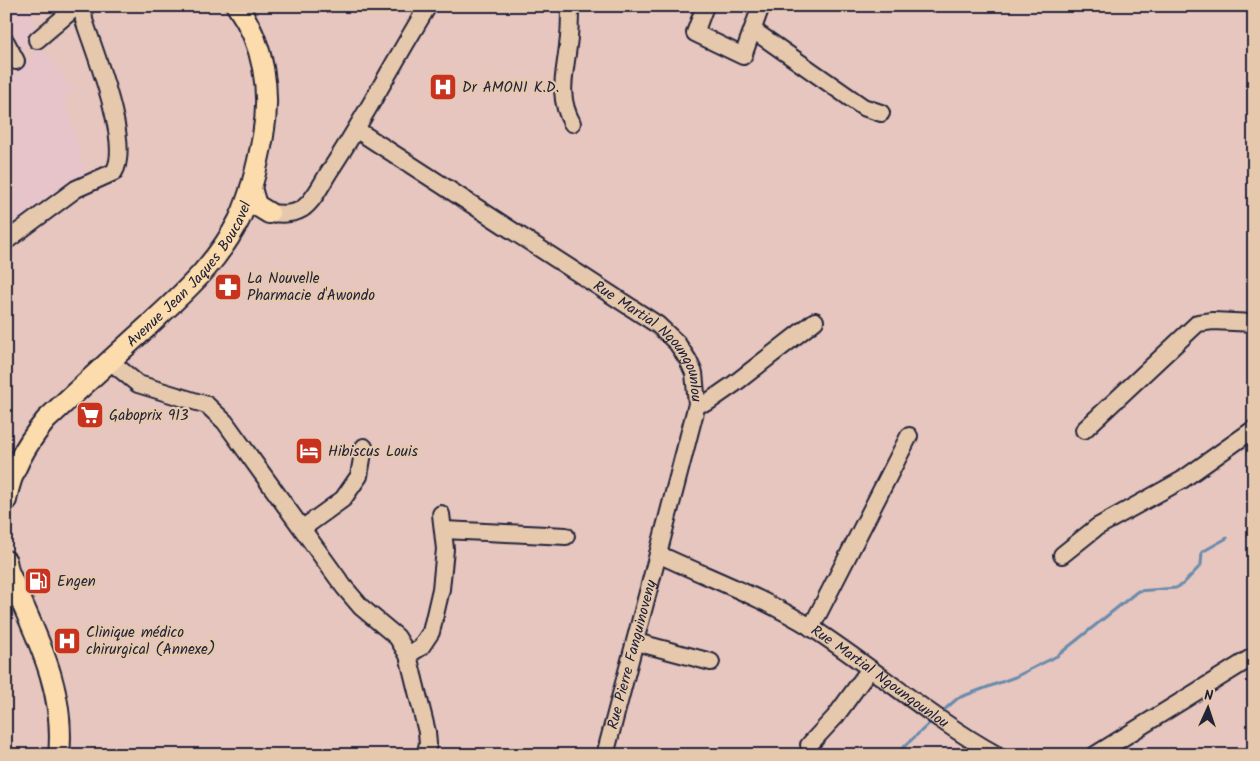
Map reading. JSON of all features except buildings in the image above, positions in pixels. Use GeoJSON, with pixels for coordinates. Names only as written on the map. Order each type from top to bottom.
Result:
{"type":"FeatureCollection","features":[{"type":"Feature","properties":{"kind":"main road","name":"Avenue Jean Jaques Boucavel"},"geometry":{"type":"LineString","coordinates":[[6,500],[18,462],[36,431],[199,278],[223,248],[239,220],[251,188],[264,128],[265,78],[254,34],[238,6]]}},
{"type":"Feature","properties":{"kind":"main road"},"geometry":{"type":"LineString","coordinates":[[251,188],[256,205],[269,213]]}},
{"type":"Feature","properties":{"kind":"main road"},"geometry":{"type":"LineString","coordinates":[[239,220],[251,214],[269,213]]}},
{"type":"Feature","properties":{"kind":"main road"},"geometry":{"type":"LineString","coordinates":[[7,568],[54,681],[61,720],[60,755]]}},
{"type":"Feature","properties":{"kind":"street"},"geometry":{"type":"LineString","coordinates":[[37,40],[77,6]]}},
{"type":"Feature","properties":{"kind":"street"},"geometry":{"type":"LineString","coordinates":[[6,241],[76,189],[114,172],[117,166],[118,143],[112,109],[84,20],[83,6]]}},
{"type":"Feature","properties":{"kind":"street"},"geometry":{"type":"LineString","coordinates":[[269,213],[291,213],[303,209],[312,198],[357,130],[393,64],[428,6]]}},
{"type":"Feature","properties":{"kind":"street"},"geometry":{"type":"LineString","coordinates":[[570,6],[569,43],[562,91],[565,107],[572,123]]}},
{"type":"Feature","properties":{"kind":"street"},"geometry":{"type":"LineString","coordinates":[[705,6],[695,33],[743,56],[761,6]]}},
{"type":"Feature","properties":{"kind":"street"},"geometry":{"type":"LineString","coordinates":[[753,30],[863,107],[881,113]]}},
{"type":"Feature","properties":{"kind":"street"},"geometry":{"type":"LineString","coordinates":[[6,42],[16,61]]}},
{"type":"Feature","properties":{"kind":"street","name":"Rue Martial Ngoungounlou"},"geometry":{"type":"LineString","coordinates":[[357,130],[658,325],[677,343],[694,373],[697,404],[658,554],[779,610],[811,628],[947,724],[997,755]]}},
{"type":"Feature","properties":{"kind":"street"},"geometry":{"type":"LineString","coordinates":[[697,404],[708,402],[734,384],[815,321]]}},
{"type":"Feature","properties":{"kind":"street"},"geometry":{"type":"LineString","coordinates":[[1084,430],[1198,323],[1213,321],[1254,323]]}},
{"type":"Feature","properties":{"kind":"street"},"geometry":{"type":"LineString","coordinates":[[110,361],[138,384],[207,405],[219,414],[361,607],[397,637],[408,655],[426,732],[428,744],[425,755]]}},
{"type":"Feature","properties":{"kind":"street"},"geometry":{"type":"LineString","coordinates":[[1062,555],[1097,527],[1182,480],[1254,430]]}},
{"type":"Feature","properties":{"kind":"street"},"geometry":{"type":"LineString","coordinates":[[811,628],[909,436]]}},
{"type":"Feature","properties":{"kind":"street"},"geometry":{"type":"LineString","coordinates":[[303,528],[343,499],[358,476],[364,447]]}},
{"type":"Feature","properties":{"kind":"street"},"geometry":{"type":"LineString","coordinates":[[408,655],[420,647],[431,632],[445,567],[444,530],[441,514]]}},
{"type":"Feature","properties":{"kind":"street"},"geometry":{"type":"LineString","coordinates":[[444,530],[566,536]]}},
{"type":"Feature","properties":{"kind":"street","name":"Rue Pierre Fanguinoveny"},"geometry":{"type":"LineString","coordinates":[[605,755],[658,554]]}},
{"type":"Feature","properties":{"kind":"street"},"geometry":{"type":"LineString","coordinates":[[636,642],[711,662]]}},
{"type":"Feature","properties":{"kind":"street"},"geometry":{"type":"LineString","coordinates":[[1095,755],[1254,656]]}},
{"type":"Feature","properties":{"kind":"street"},"geometry":{"type":"LineString","coordinates":[[810,745],[835,717],[870,669]]}},
{"type":"Feature","properties":{"kind":"shaded area"},"geometry":{"type":"Polygon","coordinates":[[[6,6],[27,6],[37,34],[6,65],[6,6]]]}},
{"type":"Feature","properties":{"kind":"shaded area"},"geometry":{"type":"Polygon","coordinates":[[[40,47],[75,90],[64,96],[86,176],[6,232],[6,79],[40,47]]]}},
{"type":"Feature","properties":{"kind":"waterway"},"geometry":{"type":"LineString","coordinates":[[943,711],[958,698],[1015,677],[1057,656],[1138,591],[1176,588],[1183,584],[1201,565],[1202,552],[1227,538]]}},
{"type":"Feature","properties":{"kind":"waterway"},"geometry":{"type":"LineString","coordinates":[[895,755],[931,722]]}},
{"type":"Feature","properties":{"kind":"place","name":"Dr AMONI K.D."},"geometry":{"type":"Point","coordinates":[443,87]}},
{"type":"Feature","properties":{"kind":"place","name":"La Nouvelle Pharmacie d'Awondo"},"geometry":{"type":"Point","coordinates":[228,287]}},
{"type":"Feature","properties":{"kind":"place","name":"Gaboprix 913"},"geometry":{"type":"Point","coordinates":[90,415]}},
{"type":"Feature","properties":{"kind":"place","name":"Hibiscus Louis"},"geometry":{"type":"Point","coordinates":[309,451]}},
{"type":"Feature","properties":{"kind":"place","name":"Engen"},"geometry":{"type":"Point","coordinates":[38,581]}},
{"type":"Feature","properties":{"kind":"place","name":"Clinique médico chirurgical (Annexe)"},"geometry":{"type":"Point","coordinates":[67,641]}}]}
